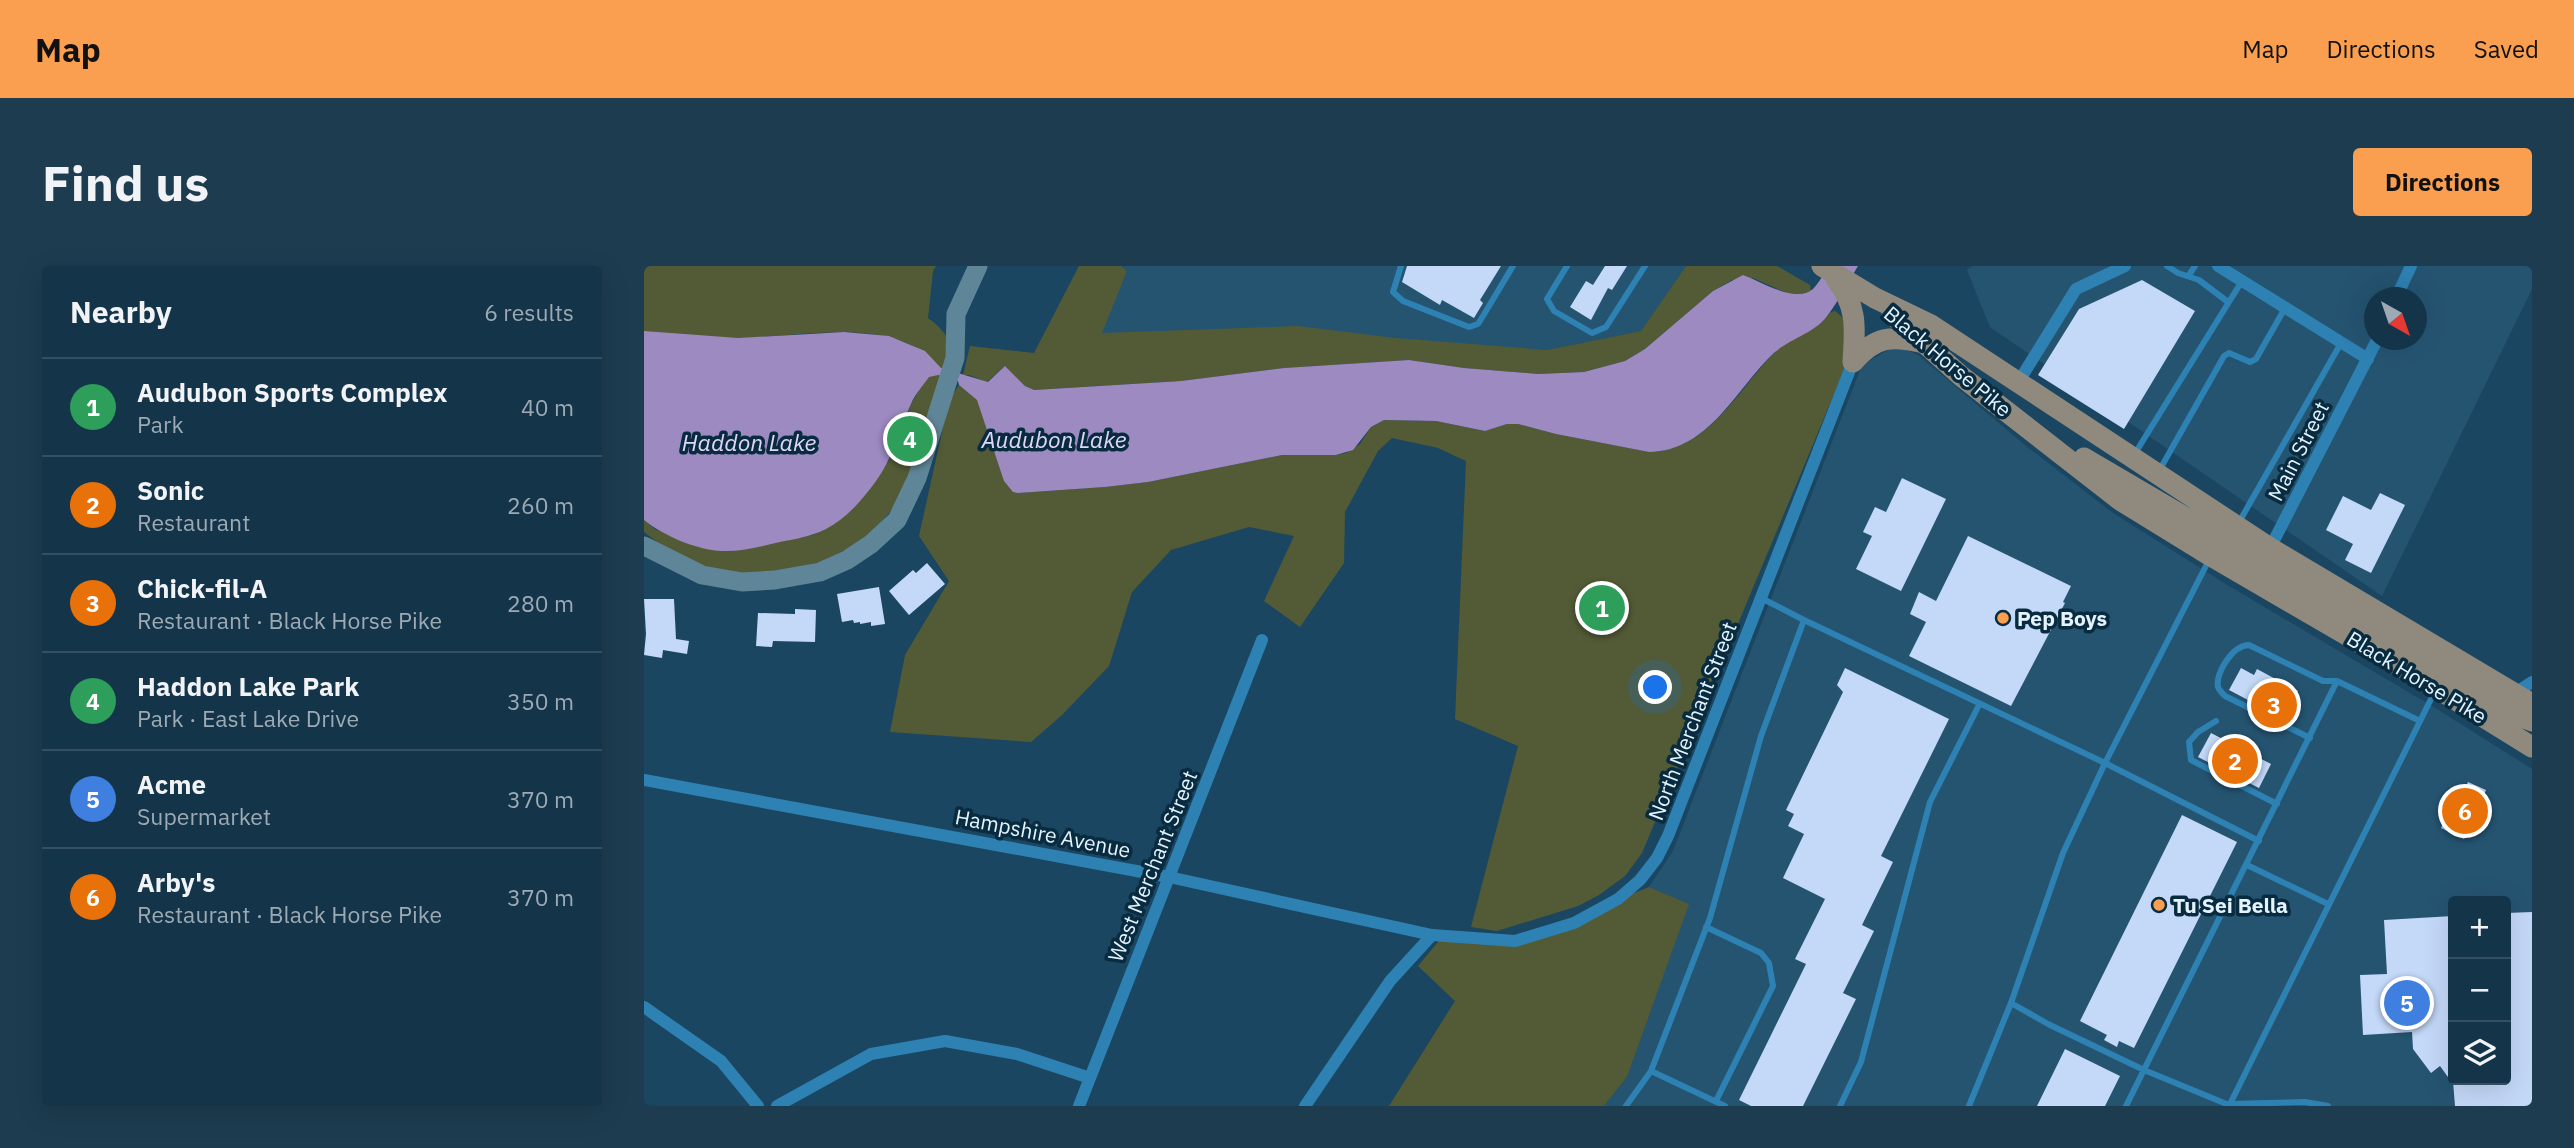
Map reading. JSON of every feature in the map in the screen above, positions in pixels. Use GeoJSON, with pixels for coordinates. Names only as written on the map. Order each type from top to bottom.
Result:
{"type":"FeatureCollection","features":[{"type":"Feature","properties":{"kind":"main road"},"geometry":{"type":"LineString","coordinates":[[1826,269],[1852,290],[1875,298]]}},
{"type":"Feature","properties":{"kind":"main road"},"geometry":{"type":"LineString","coordinates":[[1852,290],[1853,362]]}},
{"type":"Feature","properties":{"kind":"main road","name":"Black Horse Pike"},"geometry":{"type":"LineString","coordinates":[[1875,298],[1931,325],[2158,473],[2226,536],[2261,564],[2436,688],[2532,747]]}},
{"type":"Feature","properties":{"kind":"main road","name":"Black Horse Pike"},"geometry":{"type":"LineString","coordinates":[[1875,298],[1961,376],[2120,500],[2226,536]]}},
{"type":"Feature","properties":{"kind":"main road"},"geometry":{"type":"LineString","coordinates":[[1853,362],[1864,348],[1881,340],[1900,337],[1926,344]]}},
{"type":"Feature","properties":{"kind":"main road"},"geometry":{"type":"LineString","coordinates":[[2226,536],[2245,547],[2261,564],[2502,710],[2532,721]]}},
{"type":"Feature","properties":{"kind":"main road","name":"Black Horse Pike"},"geometry":{"type":"LineString","coordinates":[[2261,564],[2527,693]]}},
{"type":"Feature","properties":{"kind":"street"},"geometry":{"type":"LineString","coordinates":[[644,546],[702,575],[742,582],[775,580],[820,572],[871,544],[897,520],[918,478],[955,358],[957,314],[978,266]]}},
{"type":"Feature","properties":{"kind":"street"},"geometry":{"type":"LineString","coordinates":[[2019,381],[2076,289],[2125,266]]}},
{"type":"Feature","properties":{"kind":"street"},"geometry":{"type":"LineString","coordinates":[[2218,266],[2368,359]]}},
{"type":"Feature","properties":{"kind":"street"},"geometry":{"type":"LineString","coordinates":[[2401,287],[2411,266]]}},
{"type":"Feature","properties":{"kind":"street","name":"Main Street"},"geometry":{"type":"LineString","coordinates":[[2261,564],[2372,350]]}},
{"type":"Feature","properties":{"kind":"street","name":"North Merchant Street"},"geometry":{"type":"LineString","coordinates":[[1432,935],[1515,941],[1542,935],[1574,923],[1618,899],[1640,880],[1657,858],[1668,836],[1853,362]]}},
{"type":"Feature","properties":{"kind":"street","name":"West Merchant Street"},"geometry":{"type":"LineString","coordinates":[[1079,1106],[1262,640]]}},
{"type":"Feature","properties":{"kind":"street","name":"Hampshire Avenue"},"geometry":{"type":"LineString","coordinates":[[644,780],[1169,877],[1432,935]]}},
{"type":"Feature","properties":{"kind":"street"},"geometry":{"type":"LineString","coordinates":[[1305,1106],[1390,981],[1432,935]]}},
{"type":"Feature","properties":{"kind":"street"},"geometry":{"type":"LineString","coordinates":[[644,1007],[722,1061],[758,1106]]}},
{"type":"Feature","properties":{"kind":"street"},"geometry":{"type":"LineString","coordinates":[[776,1106],[871,1054],[945,1041],[1017,1054],[1090,1077]]}},
{"type":"Feature","properties":{"kind":"lane"},"geometry":{"type":"LineString","coordinates":[[1401,266],[1393,292],[1403,301],[1469,327],[1478,324],[1513,266]]}},
{"type":"Feature","properties":{"kind":"lane"},"geometry":{"type":"LineString","coordinates":[[1567,266],[1548,299],[1555,311],[1592,333],[1606,327],[1646,266]]}},
{"type":"Feature","properties":{"kind":"lane"},"geometry":{"type":"LineString","coordinates":[[2167,266],[2178,273],[2189,275],[2228,302]]}},
{"type":"Feature","properties":{"kind":"lane"},"geometry":{"type":"LineString","coordinates":[[2189,275],[2195,266]]}},
{"type":"Feature","properties":{"kind":"lane"},"geometry":{"type":"LineString","coordinates":[[2133,457],[2242,281]]}},
{"type":"Feature","properties":{"kind":"lane"},"geometry":{"type":"LineString","coordinates":[[2158,473],[2224,356],[2229,353],[2250,362],[2256,359],[2285,308]]}},
{"type":"Feature","properties":{"kind":"lane"},"geometry":{"type":"LineString","coordinates":[[1969,1106],[2011,1003],[2063,853],[2105,763],[2226,536],[2341,343]]}},
{"type":"Feature","properties":{"kind":"lane"},"geometry":{"type":"LineString","coordinates":[[1761,598],[1979,705],[2105,763],[2259,841]]}},
{"type":"Feature","properties":{"kind":"lane"},"geometry":{"type":"LineString","coordinates":[[1626,1106],[1651,1071],[1706,927],[1761,736],[1804,620]]}},
{"type":"Feature","properties":{"kind":"lane"},"geometry":{"type":"LineString","coordinates":[[2310,738],[2220,691],[2218,681],[2230,654],[2242,645],[2249,645],[2323,681],[2337,681],[2420,721]]}},
{"type":"Feature","properties":{"kind":"lane"},"geometry":{"type":"LineString","coordinates":[[2126,1106],[2337,681]]}},
{"type":"Feature","properties":{"kind":"lane"},"geometry":{"type":"LineString","coordinates":[[2229,1105],[2436,688]]}},
{"type":"Feature","properties":{"kind":"lane"},"geometry":{"type":"LineString","coordinates":[[1840,1106],[1861,1062],[1930,802],[1979,705]]}},
{"type":"Feature","properties":{"kind":"lane"},"geometry":{"type":"LineString","coordinates":[[2216,722],[2192,736],[2189,742],[2191,760],[2277,804]]}},
{"type":"Feature","properties":{"kind":"lane"},"geometry":{"type":"LineString","coordinates":[[2247,865],[2328,904]]}},
{"type":"Feature","properties":{"kind":"lane"},"geometry":{"type":"LineString","coordinates":[[1706,927],[1761,953],[1769,963],[1773,986],[1716,1101]]}},
{"type":"Feature","properties":{"kind":"lane"},"geometry":{"type":"LineString","coordinates":[[2011,1003],[2144,1070],[2229,1105],[2305,1102],[2328,1106]]}},
{"type":"Feature","properties":{"kind":"lane"},"geometry":{"type":"LineString","coordinates":[[1651,1071],[1725,1106]]}},
{"type":"Feature","properties":{"kind":"shaded area"},"geometry":{"type":"Polygon","coordinates":[[[1121,266],[1686,266],[1641,331],[1547,350],[1101,333],[1127,271],[1121,266]]]}},
{"type":"Feature","properties":{"kind":"shaded area"},"geometry":{"type":"Polygon","coordinates":[[[1972,266],[2532,266],[2532,289],[2382,596],[1990,327],[1967,270],[1972,266]]]}},
{"type":"Feature","properties":{"kind":"shaded area"},"geometry":{"type":"Polygon","coordinates":[[[1890,349],[1905,349],[1918,355],[2026,446],[2113,513],[2532,769],[2532,1106],[1604,1106],[1627,1077],[1688,904],[1649,887],[1673,851],[1862,365],[1890,349]]]}},
{"type":"Feature","properties":{"kind":"green space"},"geometry":{"type":"Polygon","coordinates":[[[644,266],[936,266],[933,271],[928,318],[946,337],[950,347],[949,357],[911,476],[894,506],[867,535],[823,561],[798,569],[746,575],[721,572],[698,565],[644,532],[644,520],[655,529],[713,550],[732,551],[813,535],[888,462],[912,402],[936,364],[918,349],[896,339],[871,334],[845,332],[729,338],[644,331],[644,266]]]}},
{"type":"Feature","properties":{"kind":"green space"},"geometry":{"type":"Polygon","coordinates":[[[1079,266],[1121,266],[1127,271],[1102,333],[1298,326],[1395,338],[1547,350],[1641,331],[1686,266],[1777,266],[1810,285],[1811,291],[1787,293],[1753,278],[1732,280],[1713,291],[1645,349],[1625,361],[1584,372],[1538,374],[1409,360],[1284,368],[1181,381],[1033,390],[1025,386],[1005,366],[987,382],[963,375],[970,346],[1034,353],[1079,266]]]}},
{"type":"Feature","properties":{"kind":"green space"},"geometry":{"type":"Polygon","coordinates":[[[1835,311],[1860,332],[1642,853],[1625,876],[1578,906],[1497,931],[1471,927],[1518,746],[1455,719],[1466,461],[1438,448],[1392,438],[1378,451],[1345,512],[1344,563],[1300,627],[1264,601],[1294,536],[1249,527],[1171,550],[1132,592],[1109,666],[1062,715],[1031,742],[890,732],[905,655],[949,581],[919,536],[949,400],[959,385],[977,400],[1018,493],[1148,482],[1282,455],[1336,455],[1346,453],[1360,444],[1371,427],[1384,420],[1436,421],[1485,431],[1507,424],[1518,424],[1649,452],[1670,449],[1688,442],[1704,431],[1733,402],[1778,349],[1828,313],[1835,311]]]}},
{"type":"Feature","properties":{"kind":"green space"},"geometry":{"type":"Polygon","coordinates":[[[1649,887],[1689,904],[1627,1077],[1604,1106],[1389,1106],[1455,1001],[1418,966],[1443,936],[1515,941],[1649,887]]]}},
{"type":"Feature","properties":{"kind":"water"},"geometry":{"type":"Polygon","coordinates":[[[1829,266],[1858,266],[1822,322],[1775,352],[1705,429],[1689,441],[1670,449],[1649,452],[1518,424],[1507,424],[1485,431],[1436,421],[1384,420],[1371,427],[1353,450],[1336,455],[1282,455],[1148,482],[1018,493],[1013,492],[1004,481],[977,400],[959,385],[958,381],[938,375],[929,377],[915,397],[876,481],[854,508],[826,529],[759,547],[722,551],[681,541],[644,520],[644,331],[738,338],[844,332],[889,336],[925,351],[941,368],[988,382],[1005,366],[1025,386],[1034,390],[1181,381],[1284,368],[1409,360],[1538,374],[1584,372],[1625,361],[1645,349],[1713,291],[1743,275],[1778,290],[1797,294],[1813,289],[1829,266]]]}},
{"type":"Feature","properties":{"kind":"building"},"geometry":{"type":"Polygon","coordinates":[[[1407,266],[1501,266],[1480,300],[1483,303],[1474,318],[1442,300],[1440,305],[1402,282],[1407,266]]]}},
{"type":"Feature","properties":{"kind":"building"},"geometry":{"type":"Polygon","coordinates":[[[1605,266],[1627,266],[1612,290],[1608,288],[1591,320],[1570,307],[1586,281],[1593,285],[1605,266]]]}},
{"type":"Feature","properties":{"kind":"building"},"geometry":{"type":"Polygon","coordinates":[[[2142,280],[2195,311],[2124,429],[2038,375],[2079,309],[2142,280]]]}},
{"type":"Feature","properties":{"kind":"building"},"geometry":{"type":"Polygon","coordinates":[[[1902,478],[1946,499],[1901,591],[1856,569],[1872,536],[1863,532],[1875,507],[1886,512],[1902,478]]]}},
{"type":"Feature","properties":{"kind":"building"},"geometry":{"type":"Polygon","coordinates":[[[2380,493],[2405,505],[2371,573],[2345,560],[2353,544],[2326,530],[2343,496],[2371,510],[2380,493]]]}},
{"type":"Feature","properties":{"kind":"building"},"geometry":{"type":"Polygon","coordinates":[[[1968,536],[2071,586],[2063,602],[2065,603],[2011,706],[1909,656],[1926,622],[1910,614],[1919,592],[1936,601],[1968,536]]]}},
{"type":"Feature","properties":{"kind":"building"},"geometry":{"type":"Polygon","coordinates":[[[927,563],[945,584],[909,615],[889,591],[913,570],[916,573],[927,563]]]}},
{"type":"Feature","properties":{"kind":"building"},"geometry":{"type":"Polygon","coordinates":[[[879,587],[885,624],[871,626],[871,622],[842,622],[837,594],[879,587]]]}},
{"type":"Feature","properties":{"kind":"building"},"geometry":{"type":"Polygon","coordinates":[[[644,599],[674,599],[676,639],[689,641],[687,654],[663,650],[662,658],[644,655],[644,599]]]}},
{"type":"Feature","properties":{"kind":"building"},"geometry":{"type":"Polygon","coordinates":[[[795,609],[816,610],[815,642],[773,641],[772,647],[756,646],[758,613],[795,614],[795,609]]]}},
{"type":"Feature","properties":{"kind":"building"},"geometry":{"type":"Polygon","coordinates":[[[1845,668],[1949,719],[1881,856],[1893,862],[1862,925],[1874,931],[1843,993],[1856,999],[1803,1106],[1751,1106],[1739,1100],[1806,964],[1795,959],[1825,899],[1783,878],[1804,834],[1788,826],[1794,814],[1786,810],[1843,692],[1837,685],[1845,668]]]}},
{"type":"Feature","properties":{"kind":"building"},"geometry":{"type":"Polygon","coordinates":[[[2241,668],[2254,675],[2257,669],[2298,691],[2284,719],[2229,690],[2241,668]]]}},
{"type":"Feature","properties":{"kind":"building"},"geometry":{"type":"Polygon","coordinates":[[[2211,733],[2271,764],[2259,788],[2198,757],[2211,733]]]}},
{"type":"Feature","properties":{"kind":"building"},"geometry":{"type":"Polygon","coordinates":[[[2468,782],[2486,790],[2483,797],[2486,799],[2464,839],[2441,828],[2457,794],[2462,796],[2468,782]]]}},
{"type":"Feature","properties":{"kind":"building"},"geometry":{"type":"Polygon","coordinates":[[[2182,815],[2237,842],[2134,1048],[2119,1041],[2117,1047],[2104,1040],[2107,1035],[2080,1021],[2182,815]]]}},
{"type":"Feature","properties":{"kind":"building"},"geometry":{"type":"Polygon","coordinates":[[[2532,912],[2532,1106],[2455,1106],[2453,1085],[2511,1085],[2511,913],[2532,912]]]}},
{"type":"Feature","properties":{"kind":"building"},"geometry":{"type":"Polygon","coordinates":[[[2448,916],[2448,1077],[2440,1066],[2431,1073],[2413,1049],[2412,1032],[2363,1035],[2360,975],[2387,974],[2384,920],[2448,916]]]}},
{"type":"Feature","properties":{"kind":"building"},"geometry":{"type":"Polygon","coordinates":[[[2065,1049],[2120,1076],[2105,1106],[2037,1106],[2065,1049]]]}},
{"type":"Feature","properties":{"kind":"place","name":"Haddon Lake Park"},"geometry":{"type":"Point","coordinates":[910,439]}},
{"type":"Feature","properties":{"kind":"place","name":"Audubon Sports Complex"},"geometry":{"type":"Point","coordinates":[1602,608]}},
{"type":"Feature","properties":{"kind":"place","name":"Pep Boys"},"geometry":{"type":"Point","coordinates":[2003,618]}},
{"type":"Feature","properties":{"kind":"place","name":"Chick-fil-A"},"geometry":{"type":"Point","coordinates":[2274,705]}},
{"type":"Feature","properties":{"kind":"place","name":"Sonic"},"geometry":{"type":"Point","coordinates":[2235,761]}},
{"type":"Feature","properties":{"kind":"place","name":"Arby's"},"geometry":{"type":"Point","coordinates":[2465,811]}},
{"type":"Feature","properties":{"kind":"place","name":"Tu Sei Bella"},"geometry":{"type":"Point","coordinates":[2159,905]}},
{"type":"Feature","properties":{"kind":"place","name":"Acme"},"geometry":{"type":"Point","coordinates":[2407,1003]}},
{"type":"Feature","properties":{"kind":"water label","name":"Audubon Lake"},"geometry":{"type":"Point","coordinates":[1054,439]}},
{"type":"Feature","properties":{"kind":"water label","name":"Haddon Lake"},"geometry":{"type":"Point","coordinates":[749,442]}}]}
